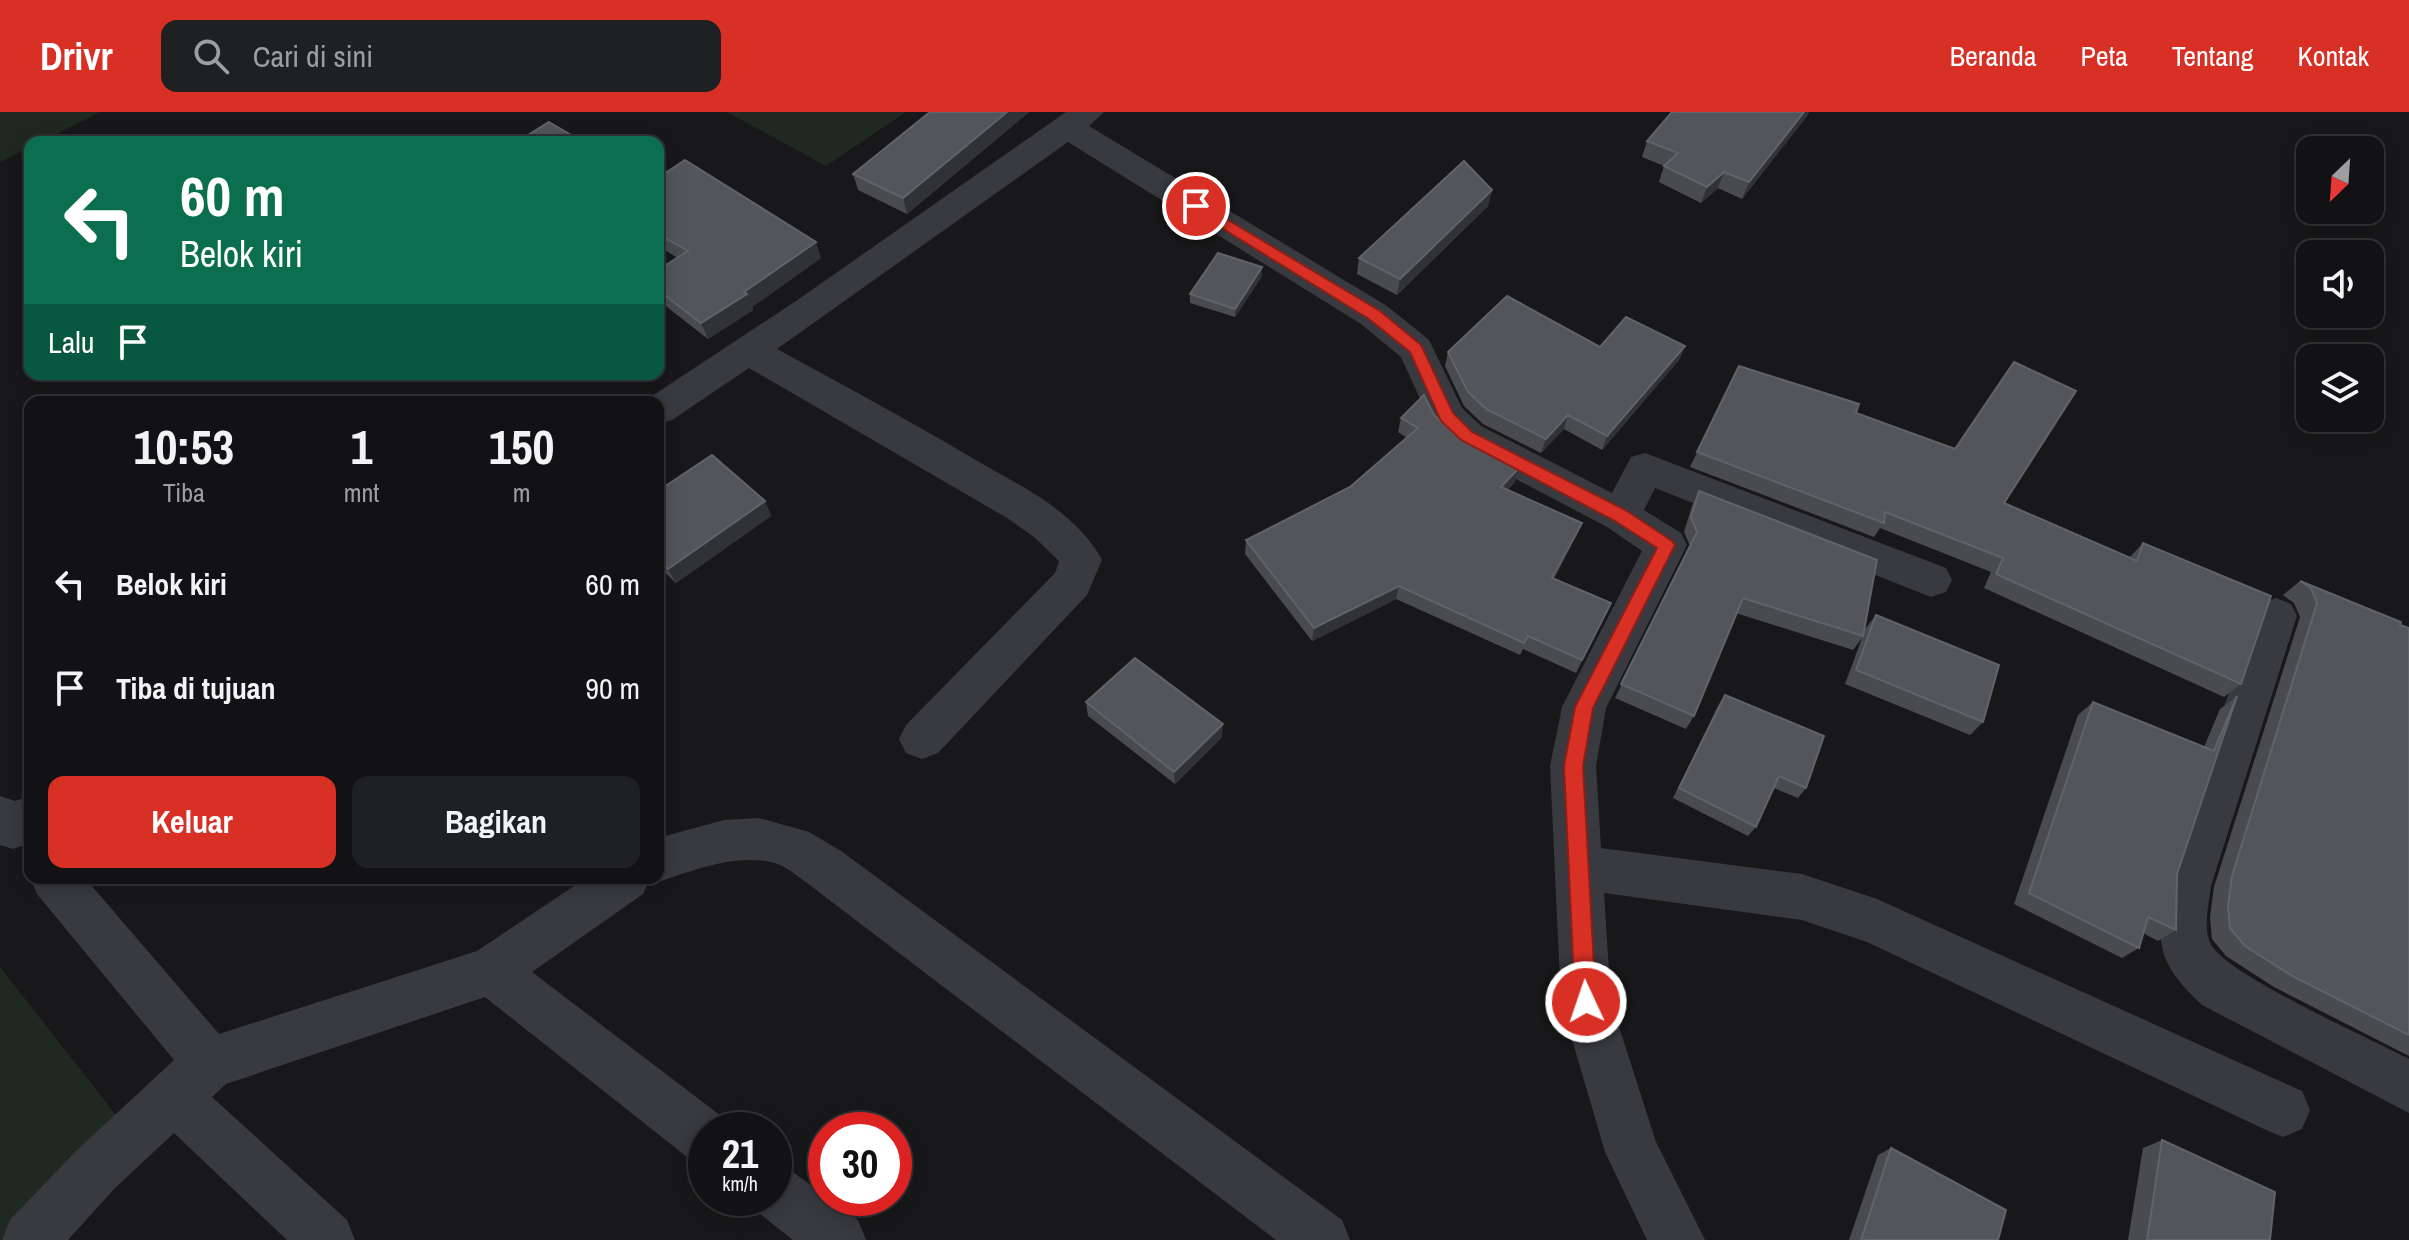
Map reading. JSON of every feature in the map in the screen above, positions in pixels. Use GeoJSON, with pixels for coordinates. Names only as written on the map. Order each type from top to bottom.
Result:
{"type":"FeatureCollection","features":[{"type":"Feature","properties":{"kind":"street"},"geometry":{"type":"LineString","coordinates":[[663,393],[749,351],[1078,120],[1374,315],[1416,349],[1447,417],[1467,436],[1621,516],[1666,545],[1584,707],[1573,766],[1586,1002],[1632,1152],[1677,1240]]}},
{"type":"Feature","properties":{"kind":"street"},"geometry":{"type":"LineString","coordinates":[[749,351],[935,454],[1040,519],[1068,540],[1081,560],[1072,583],[922,739]]}},
{"type":"Feature","properties":{"kind":"street"},"geometry":{"type":"LineString","coordinates":[[1621,516],[1645,468],[1766,518],[1807,529],[1931,580]]}},
{"type":"Feature","properties":{"kind":"street"},"geometry":{"type":"LineString","coordinates":[[2276,616],[2187,886],[2182,932],[2193,963],[2220,988],[2409,1087]]}},
{"type":"Feature","properties":{"kind":"street"},"geometry":{"type":"LineString","coordinates":[[664,858],[712,842],[750,840],[789,846],[837,876],[1322,1240]]}},
{"type":"Feature","properties":{"kind":"street"},"geometry":{"type":"LineString","coordinates":[[1578,867],[1802,897],[1877,922],[2283,1110]]}},
{"type":"Feature","properties":{"kind":"street"},"geometry":{"type":"LineString","coordinates":[[58,884],[193,1081],[327,1240]]}},
{"type":"Feature","properties":{"kind":"street"},"geometry":{"type":"LineString","coordinates":[[30,1240],[95,1170],[193,1081],[491,971],[617,884]]}},
{"type":"Feature","properties":{"kind":"street"},"geometry":{"type":"LineString","coordinates":[[491,971],[688,1124]]}},
{"type":"Feature","properties":{"kind":"street"},"geometry":{"type":"LineString","coordinates":[[792,1205],[838,1240]]}},
{"type":"Feature","properties":{"kind":"shaded area"},"geometry":{"type":"Polygon","coordinates":[[[0,112],[100,112],[52,136],[24,136],[24,150],[0,162],[0,112]]]}},
{"type":"Feature","properties":{"kind":"shaded area"},"geometry":{"type":"Polygon","coordinates":[[[727,112],[906,112],[826,166],[727,112]]]}},
{"type":"Feature","properties":{"kind":"shaded area"},"geometry":{"type":"Polygon","coordinates":[[[0,967],[116,1115],[2,1240],[0,1240],[0,967]]]}},
{"type":"Feature","properties":{"kind":"building"},"geometry":{"type":"Polygon","coordinates":[[[930,112],[1007,112],[903,198],[853,174],[930,112]]]}},
{"type":"Feature","properties":{"kind":"building"},"geometry":{"type":"Polygon","coordinates":[[[1672,112],[1804,112],[1749,182],[1724,172],[1707,187],[1664,166],[1678,153],[1647,141],[1672,112]]]}},
{"type":"Feature","properties":{"kind":"building"},"geometry":{"type":"Polygon","coordinates":[[[549,122],[573,136],[527,136],[549,122]]]}},
{"type":"Feature","properties":{"kind":"building"},"geometry":{"type":"Polygon","coordinates":[[[685,160],[816,242],[744,292],[747,294],[701,323],[664,295],[664,266],[688,251],[664,237],[664,174],[685,160]]]}},
{"type":"Feature","properties":{"kind":"building"},"geometry":{"type":"Polygon","coordinates":[[[1464,161],[1492,190],[1400,279],[1359,258],[1464,161]]]}},
{"type":"Feature","properties":{"kind":"building"},"geometry":{"type":"Polygon","coordinates":[[[1218,253],[1262,267],[1235,309],[1190,294],[1218,253]]]}},
{"type":"Feature","properties":{"kind":"building"},"geometry":{"type":"Polygon","coordinates":[[[1507,296],[1600,347],[1626,317],[1685,346],[1607,436],[1568,415],[1546,439],[1486,409],[1468,392],[1448,352],[1507,296]]]}},
{"type":"Feature","properties":{"kind":"building"},"geometry":{"type":"Polygon","coordinates":[[[2014,362],[2076,391],[2004,503],[2137,561],[2143,543],[2271,596],[2241,684],[1996,574],[2003,558],[1885,512],[1884,523],[1697,452],[1739,366],[1859,404],[1856,413],[1955,449],[2014,362]]]}},
{"type":"Feature","properties":{"kind":"building"},"geometry":{"type":"Polygon","coordinates":[[[1424,395],[1434,415],[1454,434],[1519,468],[1501,487],[1582,523],[1552,578],[1611,603],[1582,660],[1528,636],[1524,643],[1399,586],[1314,628],[1246,540],[1350,487],[1418,428],[1401,418],[1424,395]]]}},
{"type":"Feature","properties":{"kind":"building"},"geometry":{"type":"Polygon","coordinates":[[[712,455],[765,501],[668,569],[664,565],[664,487],[712,455]]]}},
{"type":"Feature","properties":{"kind":"building"},"geometry":{"type":"Polygon","coordinates":[[[1699,491],[1877,560],[1863,636],[1743,598],[1694,716],[1621,684],[1697,532],[1691,517],[1699,491]]]}},
{"type":"Feature","properties":{"kind":"building"},"geometry":{"type":"Polygon","coordinates":[[[2300,581],[2409,628],[2409,1035],[2294,977],[2245,946],[2230,928],[2228,906],[2232,876],[2317,603],[2311,588],[2300,581]]]}},
{"type":"Feature","properties":{"kind":"building"},"geometry":{"type":"Polygon","coordinates":[[[1876,615],[1999,665],[1983,722],[1856,670],[1876,615]]]}},
{"type":"Feature","properties":{"kind":"building"},"geometry":{"type":"Polygon","coordinates":[[[1135,658],[1223,724],[1174,772],[1086,702],[1135,658]]]}},
{"type":"Feature","properties":{"kind":"building"},"geometry":{"type":"Polygon","coordinates":[[[1725,695],[1824,736],[1806,788],[1779,776],[1756,827],[1679,788],[1725,695]]]}},
{"type":"Feature","properties":{"kind":"building"},"geometry":{"type":"Polygon","coordinates":[[[2237,696],[2177,874],[2176,930],[2148,917],[2139,948],[2029,893],[2093,702],[2214,751],[2237,696]]]}},
{"type":"Feature","properties":{"kind":"building"},"geometry":{"type":"Polygon","coordinates":[[[2162,1140],[2275,1192],[2270,1240],[2147,1240],[2162,1140]]]}},
{"type":"Feature","properties":{"kind":"building"},"geometry":{"type":"Polygon","coordinates":[[[1891,1148],[2006,1210],[1998,1240],[1861,1240],[1891,1148]]]}},
{"type":"Feature","properties":{"kind":"route"},"geometry":{"type":"LineString","coordinates":[[1196,206],[1374,315],[1416,349],[1447,417],[1467,436],[1621,516],[1666,545],[1584,707],[1573,766],[1586,1002]]}}]}
